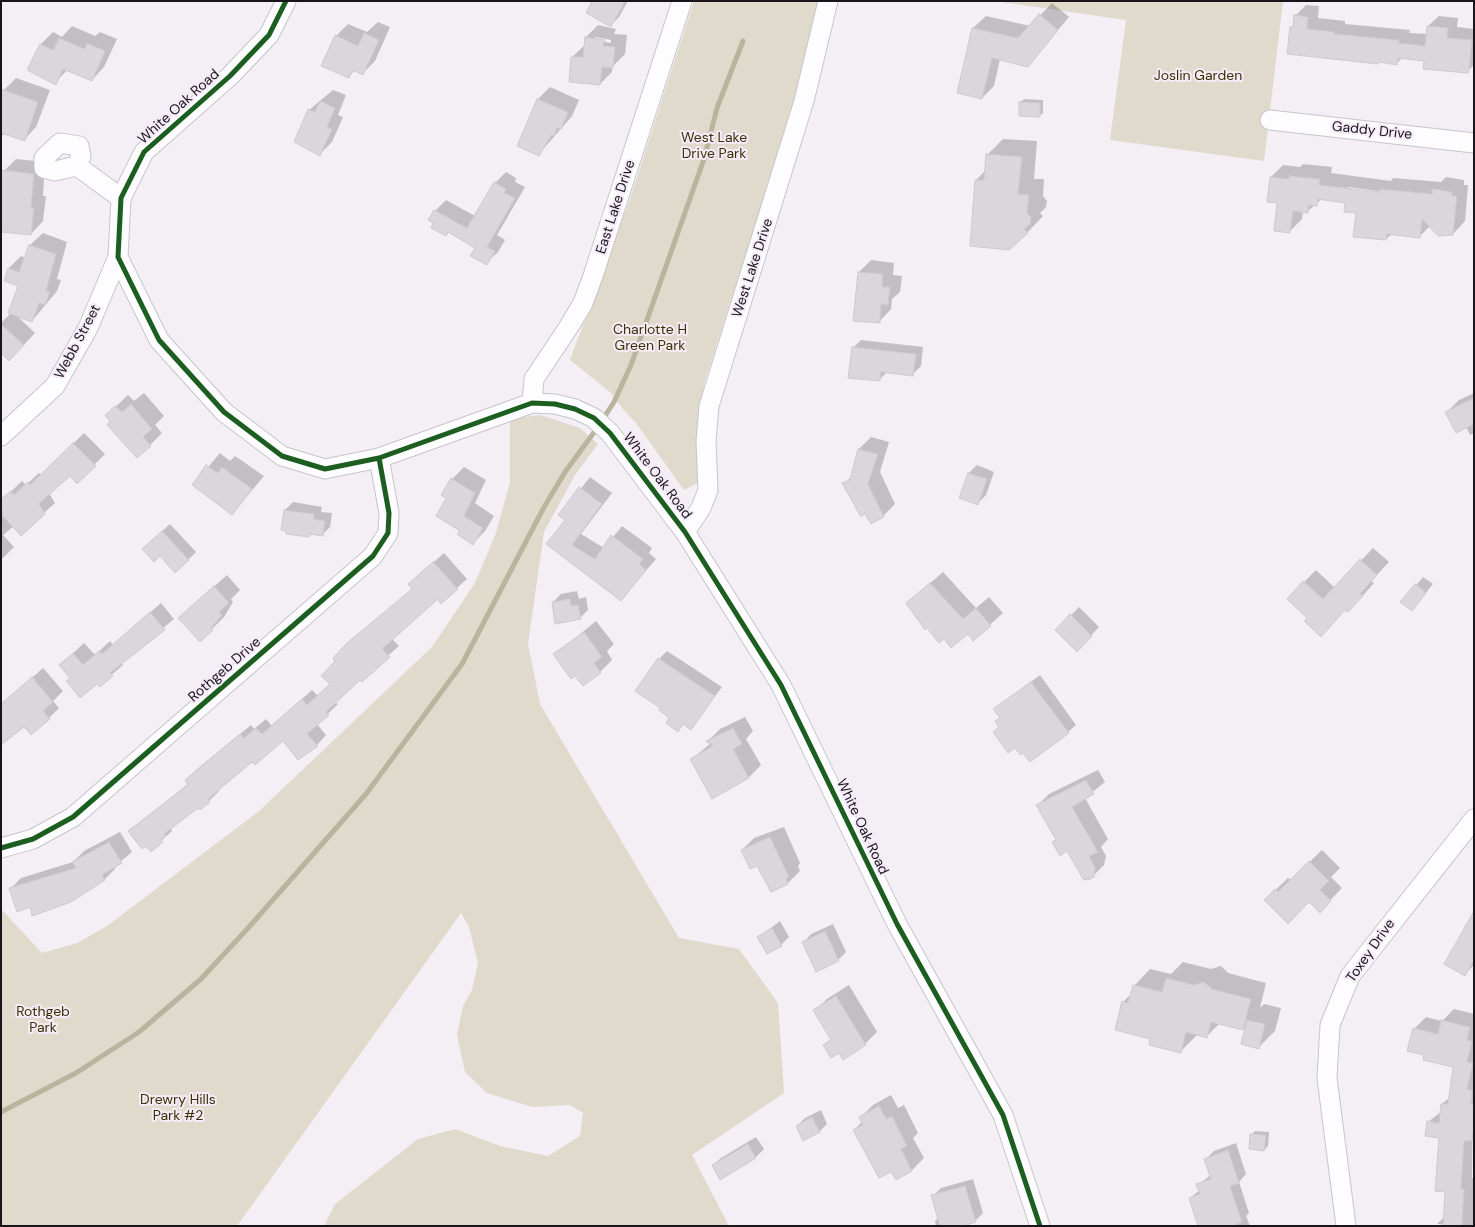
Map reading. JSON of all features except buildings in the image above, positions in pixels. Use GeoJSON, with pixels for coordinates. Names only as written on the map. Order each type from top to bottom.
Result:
{"type":"FeatureCollection","features":[{"type":"Feature","properties":{"kind":"street","name":"White Oak Road"},"geometry":{"type":"LineString","coordinates":[[286,1],[269,35],[243,62],[144,152],[122,198],[118,257],[160,340],[224,412],[282,456],[325,469],[379,458],[532,404],[555,404],[575,409],[594,418],[610,433],[686,532],[781,685],[897,924],[1002,1115],[1040,1226]]}},
{"type":"Feature","properties":{"kind":"street","name":"East Lake Drive"},"geometry":{"type":"LineString","coordinates":[[532,404],[534,379],[583,302],[593,276],[682,1]]}},
{"type":"Feature","properties":{"kind":"street","name":"West Lake Drive"},"geometry":{"type":"LineString","coordinates":[[686,532],[701,508],[706,495],[708,471],[706,441],[709,406],[804,101],[828,1]]}},
{"type":"Feature","properties":{"kind":"street","name":"Gaddy Drive"},"geometry":{"type":"LineString","coordinates":[[1270,120],[1474,143]]}},
{"type":"Feature","properties":{"kind":"street"},"geometry":{"type":"LineString","coordinates":[[77,166],[122,198]]}},
{"type":"Feature","properties":{"kind":"street","name":"Webb Street"},"geometry":{"type":"LineString","coordinates":[[1,436],[55,386],[88,328],[118,257]]}},
{"type":"Feature","properties":{"kind":"street","name":"Rothgeb Drive"},"geometry":{"type":"LineString","coordinates":[[1,848],[33,839],[73,817],[373,556],[388,533],[389,513],[379,458]]}},
{"type":"Feature","properties":{"kind":"street","name":"Toxey Drive"},"geometry":{"type":"LineString","coordinates":[[1346,1226],[1327,1078],[1330,1025],[1350,976],[1474,819]]}},
{"type":"Feature","properties":{"kind":"green space"},"geometry":{"type":"Polygon","coordinates":[[[694,1],[819,1],[797,95],[704,384],[698,483],[684,490],[636,423],[610,392],[570,360],[630,199],[694,1]]]}},
{"type":"Feature","properties":{"kind":"green space","name":"Joslin Garden"},"geometry":{"type":"Polygon","coordinates":[[[995,1],[1283,1],[1264,161],[1110,140],[1126,20],[995,1]]]}},
{"type":"Feature","properties":{"kind":"green space"},"geometry":{"type":"Polygon","coordinates":[[[540,415],[580,428],[598,444],[575,475],[544,532],[528,644],[540,704],[679,938],[739,949],[778,1003],[784,1093],[692,1155],[729,1226],[324,1226],[335,1204],[418,1139],[455,1129],[500,1146],[548,1156],[580,1136],[583,1113],[570,1105],[532,1107],[487,1093],[465,1072],[457,1035],[463,1006],[472,990],[478,963],[469,927],[461,913],[237,1226],[1,1226],[1,909],[42,953],[77,943],[107,926],[258,812],[432,647],[475,583],[496,533],[510,482],[510,419],[540,415]]]}},
{"type":"Feature","properties":{"kind":"waterway"},"geometry":{"type":"LineString","coordinates":[[603,419],[614,402],[631,365],[704,159],[717,108],[743,41]]}},
{"type":"Feature","properties":{"kind":"waterway"},"geometry":{"type":"LineString","coordinates":[[1,1112],[76,1073],[139,1032],[201,979],[366,794],[462,664],[543,509],[565,472],[598,427]]}},
{"type":"Feature","properties":{"kind":"cycle path"},"geometry":{"type":"LineString","coordinates":[[286,1],[269,35],[230,76],[144,152],[121,198],[118,257],[159,340],[224,412],[282,456],[325,469],[379,458],[532,403],[555,404],[575,409],[594,418],[610,433],[685,532],[781,685],[897,924],[1003,1115],[1040,1226]]}},
{"type":"Feature","properties":{"kind":"cycle path"},"geometry":{"type":"LineString","coordinates":[[1,848],[33,839],[73,817],[373,556],[388,533],[389,513],[379,458]]}},
{"type":"Feature","properties":{"kind":"park label","name":"West Lake Drive Park"},"geometry":{"type":"Point","coordinates":[714,146]}},
{"type":"Feature","properties":{"kind":"park label","name":"Charlotte H Green Park"},"geometry":{"type":"Point","coordinates":[650,338]}},
{"type":"Feature","properties":{"kind":"park label","name":"Rothgeb Park"},"geometry":{"type":"Point","coordinates":[43,1020]}},
{"type":"Feature","properties":{"kind":"park label","name":"Drewry Hills Park #2"},"geometry":{"type":"Point","coordinates":[178,1108]}}]}
